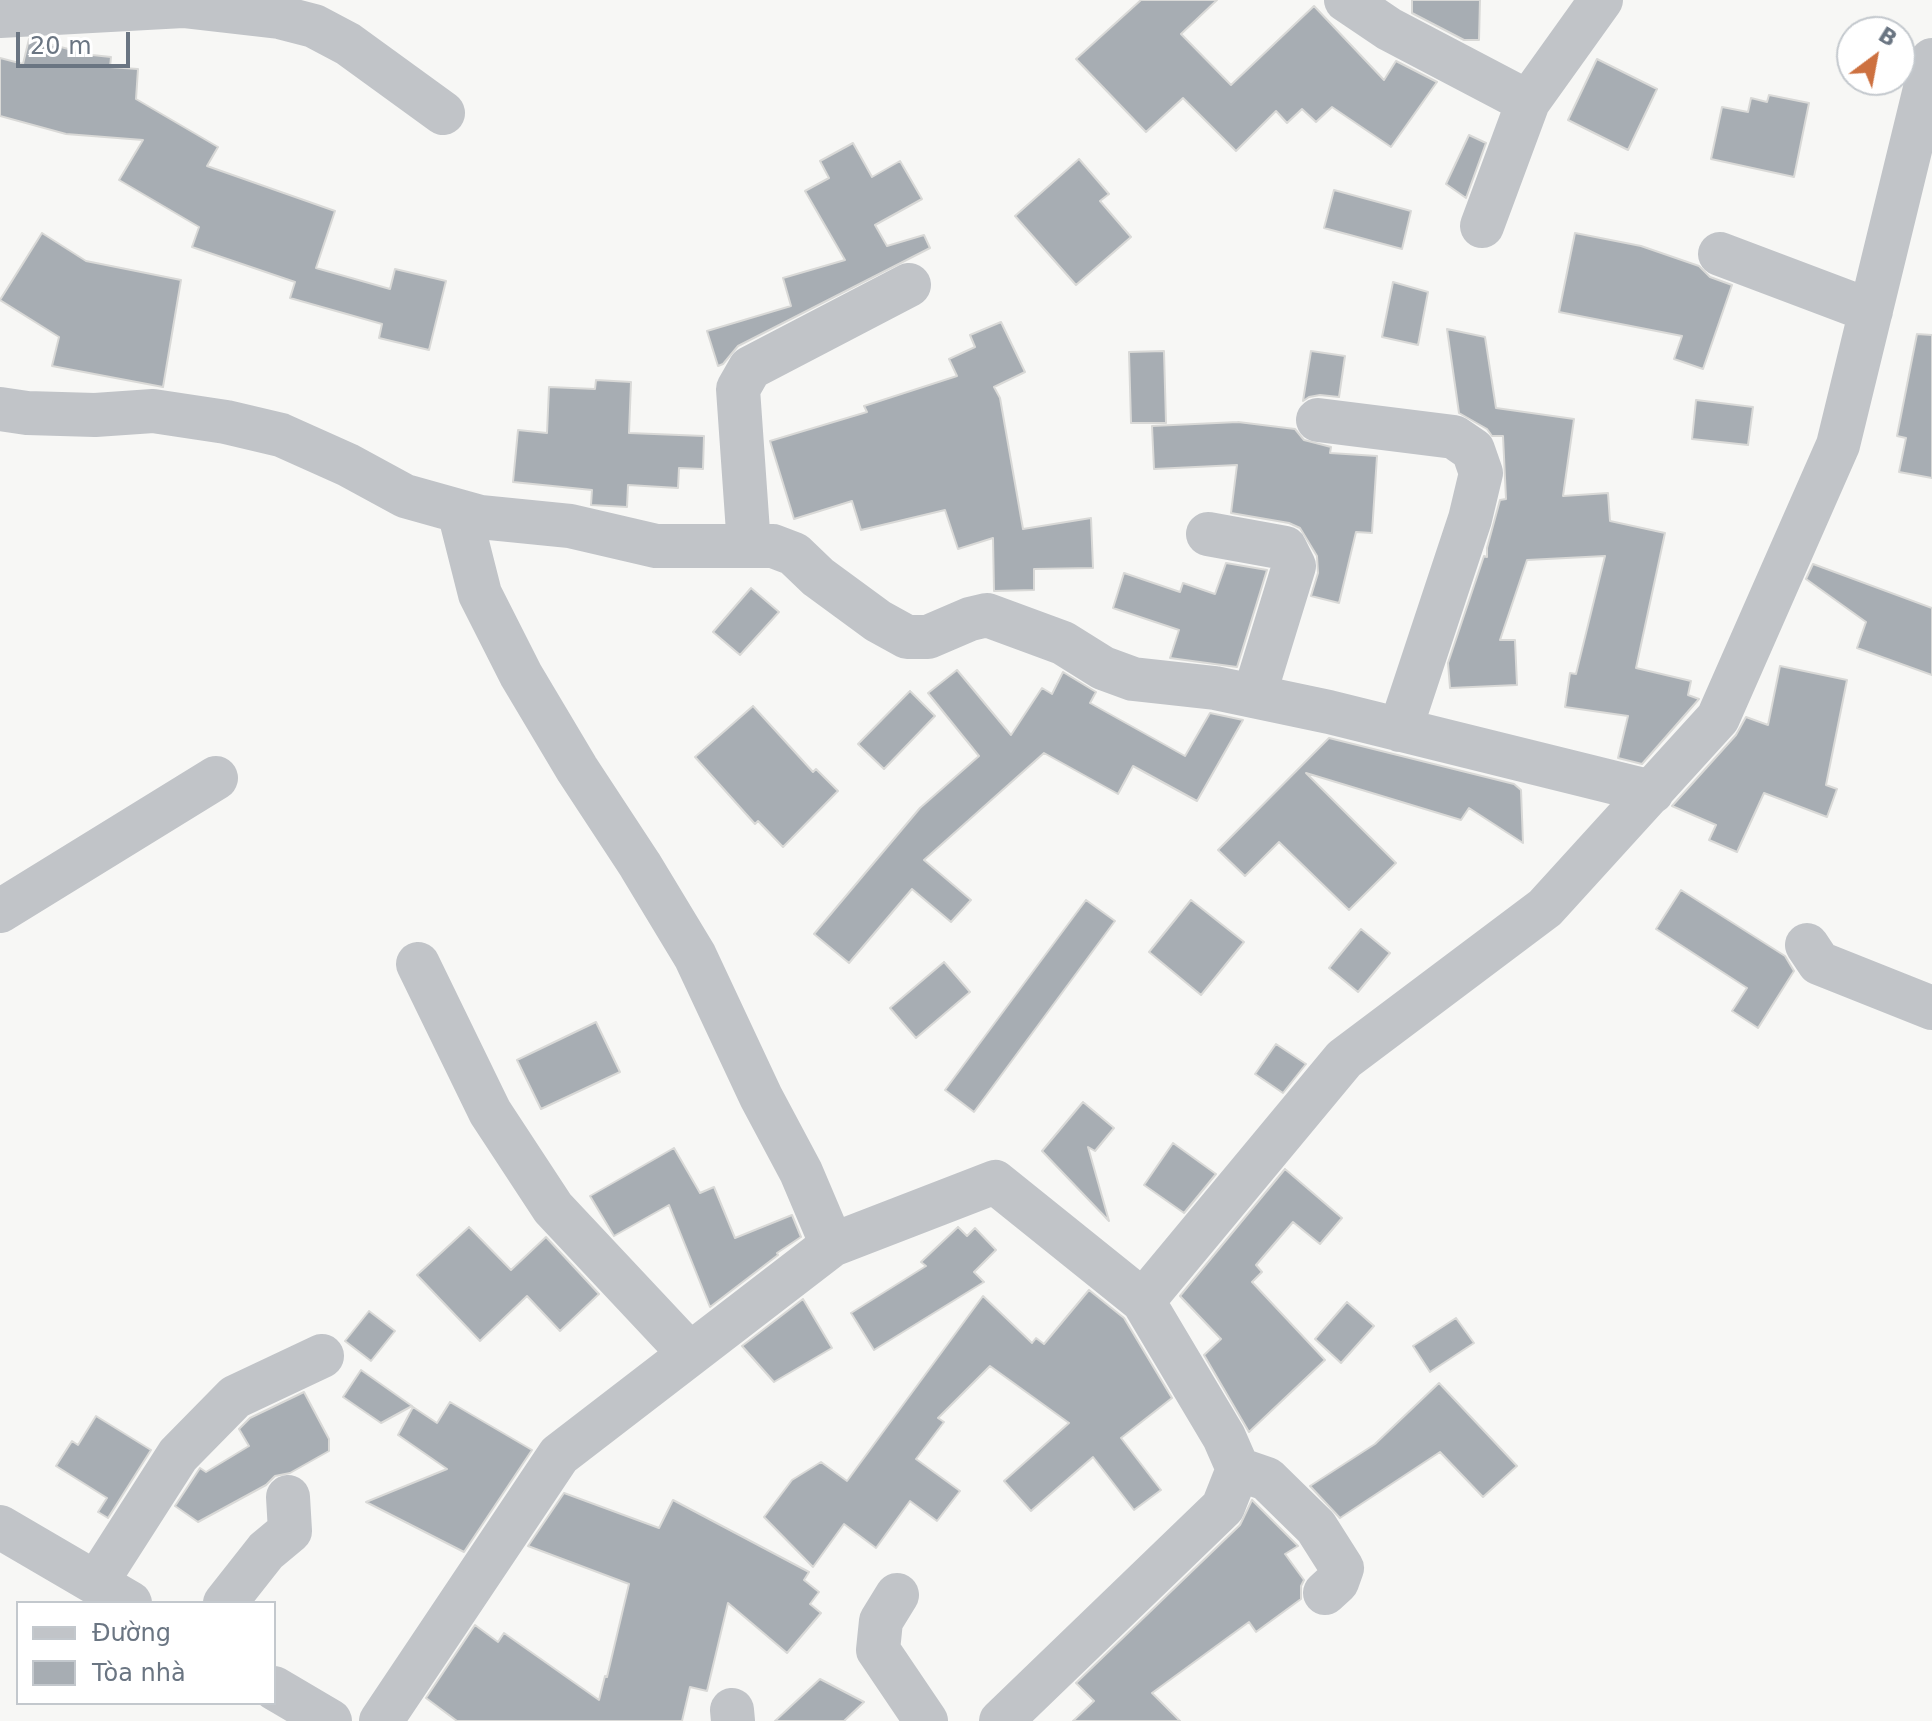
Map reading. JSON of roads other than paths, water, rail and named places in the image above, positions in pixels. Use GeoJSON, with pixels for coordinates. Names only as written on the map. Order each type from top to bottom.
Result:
{"type":"FeatureCollection","features":[{"type":"Feature","properties":{"kind":"street"},"geometry":{"type":"LineString","coordinates":[[1346,0],[1389,29],[1528,102]]}},
{"type":"Feature","properties":{"kind":"street"},"geometry":{"type":"LineString","coordinates":[[1482,226],[1528,102],[1601,0]]}},
{"type":"Feature","properties":{"kind":"street"},"geometry":{"type":"LineString","coordinates":[[0,16],[183,6],[279,17],[314,26],[348,44],[443,113]]}},
{"type":"Feature","properties":{"kind":"street"},"geometry":{"type":"LineString","coordinates":[[1143,1301],[1344,1059],[1545,908],[1718,718],[1838,445],[1932,60]]}},
{"type":"Feature","properties":{"kind":"street"},"geometry":{"type":"LineString","coordinates":[[1720,254],[1871,311]]}},
{"type":"Feature","properties":{"kind":"street"},"geometry":{"type":"LineString","coordinates":[[749,546],[738,389],[750,368],[909,285]]}},
{"type":"Feature","properties":{"kind":"street"},"geometry":{"type":"LineString","coordinates":[[0,409],[95,415],[153,411],[226,422],[281,435],[348,465],[405,496],[480,517],[570,526],[656,546],[773,546],[794,554],[818,577],[878,621],[907,637],[928,637],[987,615],[1063,643],[1103,668],[1133,679],[1215,688],[1254,696],[1652,792]]}},
{"type":"Feature","properties":{"kind":"street"},"geometry":{"type":"LineString","coordinates":[[1318,420],[1454,437],[1473,450],[1481,473],[1470,519],[1400,730]]}},
{"type":"Feature","properties":{"kind":"street"},"geometry":{"type":"LineString","coordinates":[[459,511],[480,594],[521,675],[695,956],[761,1097],[801,1172],[832,1245]]}},
{"type":"Feature","properties":{"kind":"street"},"geometry":{"type":"LineString","coordinates":[[1208,534],[1285,548],[1294,566],[1254,696]]}},
{"type":"Feature","properties":{"kind":"street"},"geometry":{"type":"LineString","coordinates":[[0,911],[216,778]]}},
{"type":"Feature","properties":{"kind":"street"},"geometry":{"type":"LineString","coordinates":[[1807,945],[1819,963],[1932,1008]]}},
{"type":"Feature","properties":{"kind":"street"},"geometry":{"type":"LineString","coordinates":[[418,964],[490,1112],[553,1208],[690,1354]]}},
{"type":"Feature","properties":{"kind":"street"},"geometry":{"type":"LineString","coordinates":[[381,1721],[559,1455],[832,1245],[995,1182],[1143,1301],[1224,1437],[1238,1469],[1223,1507],[1001,1721]]}},
{"type":"Feature","properties":{"kind":"street"},"geometry":{"type":"LineString","coordinates":[[0,1527],[113,1593],[178,1455],[235,1397],[322,1356]]}},
{"type":"Feature","properties":{"kind":"street"},"geometry":{"type":"LineString","coordinates":[[1238,1469],[1267,1479],[1316,1527],[1342,1568],[1337,1582],[1325,1593]]}},
{"type":"Feature","properties":{"kind":"street"},"geometry":{"type":"LineString","coordinates":[[227,1601],[266,1551],[290,1531],[288,1497]]}},
{"type":"Feature","properties":{"kind":"street"},"geometry":{"type":"LineString","coordinates":[[897,1595],[881,1621],[878,1650],[926,1721]]}},
{"type":"Feature","properties":{"kind":"street"},"geometry":{"type":"LineString","coordinates":[[276,1689],[330,1721]]}}]}
